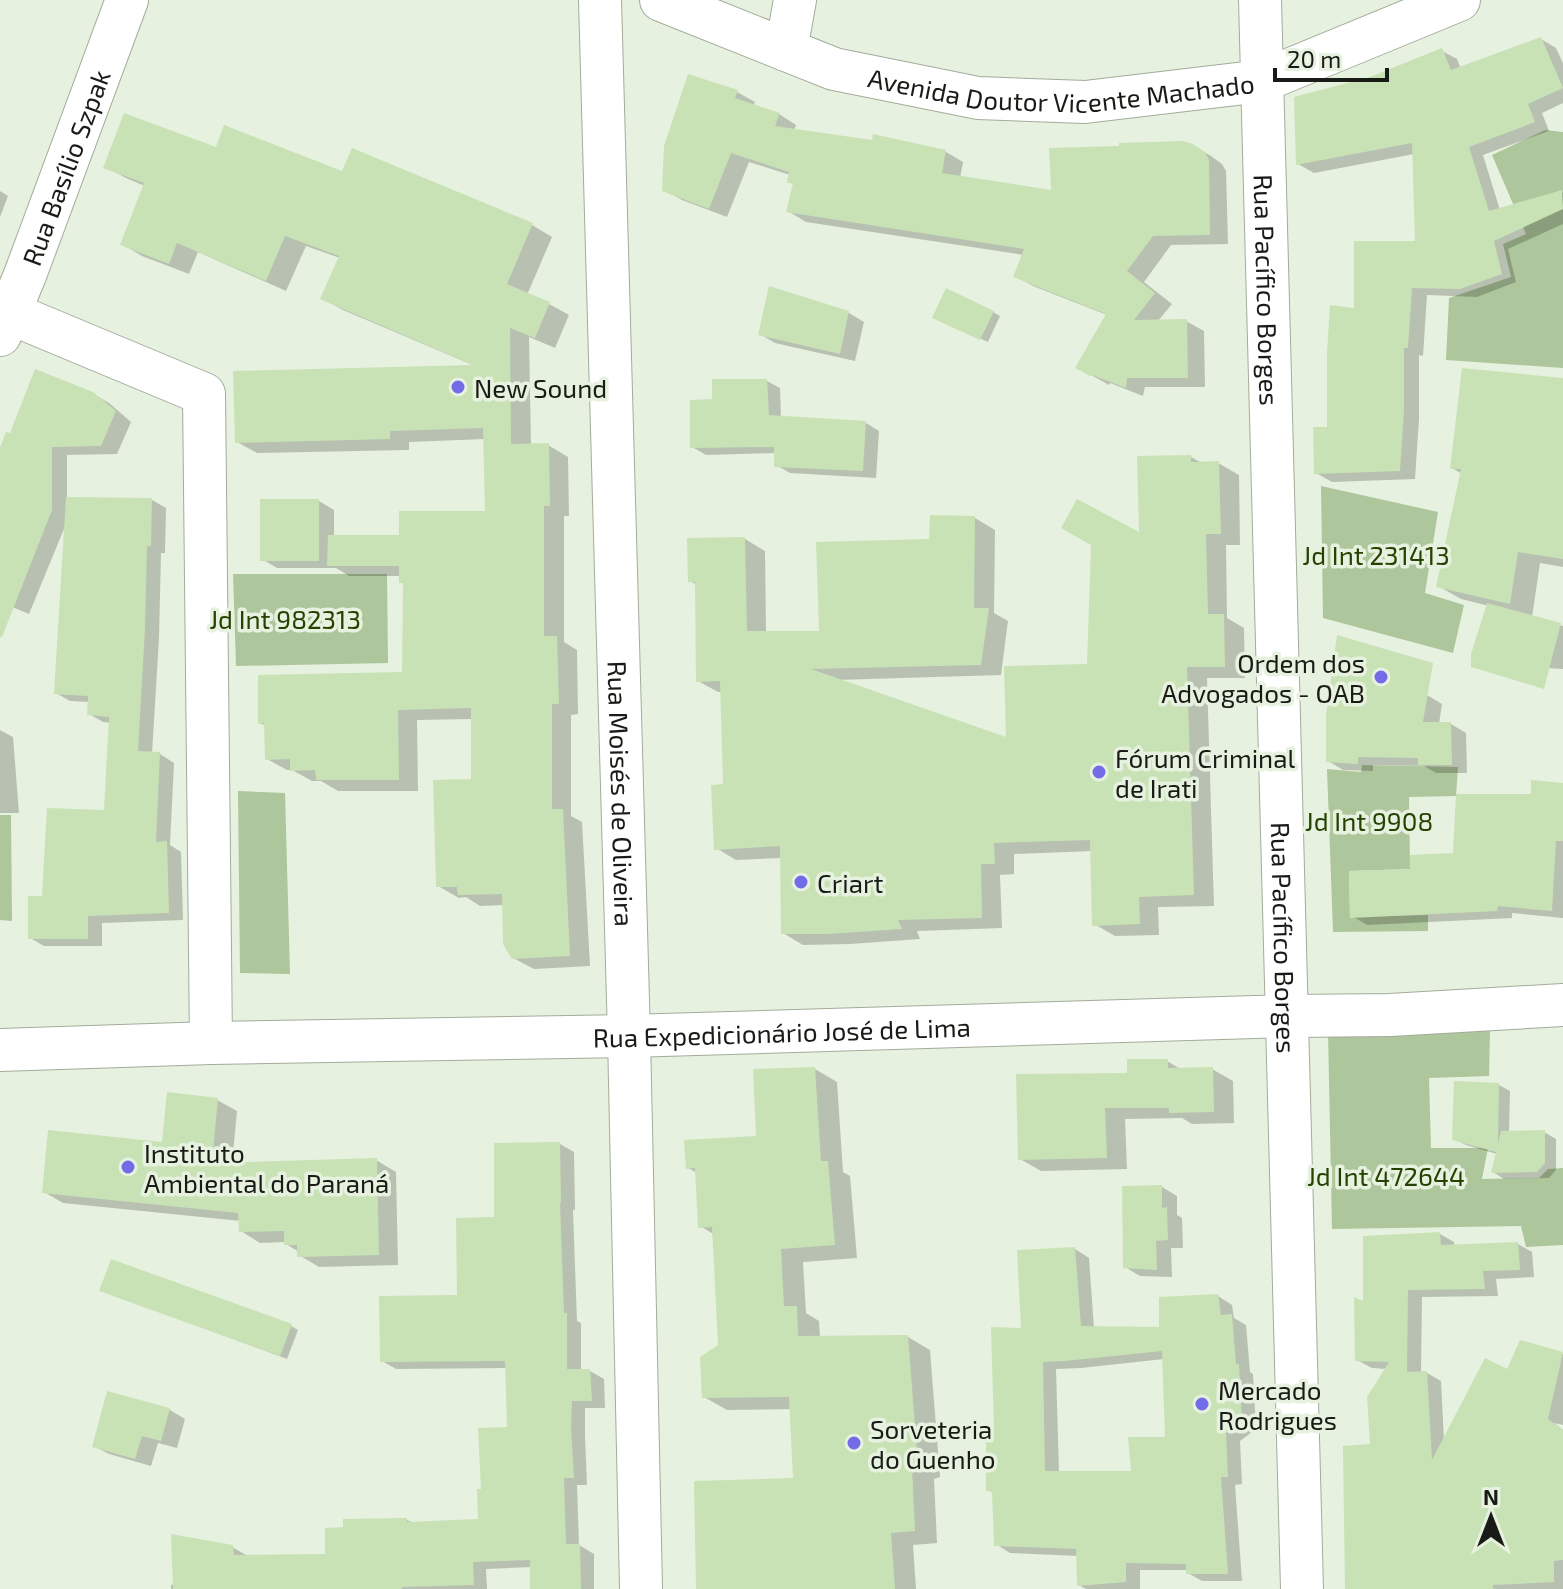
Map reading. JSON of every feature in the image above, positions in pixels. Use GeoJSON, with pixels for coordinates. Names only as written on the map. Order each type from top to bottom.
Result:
{"type":"FeatureCollection","features":[{"type":"Feature","properties":{"kind":"street","name":"Rua Basílio Szpak"},"geometry":{"type":"LineString","coordinates":[[3,319],[25,275],[127,0]]}},
{"type":"Feature","properties":{"kind":"street","name":"Rua Moisés de Oliveira"},"geometry":{"type":"LineString","coordinates":[[600,0],[641,1589]]}},
{"type":"Feature","properties":{"kind":"street","name":"Avenida Doutor Vicente Machado"},"geometry":{"type":"LineString","coordinates":[[661,0],[834,69],[978,98],[1085,102],[1262,81],[1459,0]]}},
{"type":"Feature","properties":{"kind":"street"},"geometry":{"type":"LineString","coordinates":[[786,50],[795,0]]}},
{"type":"Feature","properties":{"kind":"street","name":"Rua Pacífico Borges"},"geometry":{"type":"LineString","coordinates":[[1260,0],[1302,1589]]}},
{"type":"Feature","properties":{"kind":"street"},"geometry":{"type":"LineString","coordinates":[[3,319],[204,394],[211,1043]]}},
{"type":"Feature","properties":{"kind":"street","name":"Rua Expedicionário José de Lima"},"geometry":{"type":"LineString","coordinates":[[0,1050],[1390,1015],[1563,1005]]}},
{"type":"Feature","properties":{"kind":"green space"},"geometry":{"type":"Polygon","coordinates":[[[1545,130],[1563,132],[1563,368],[1446,360],[1449,298],[1511,277],[1503,244],[1526,234],[1492,155],[1545,130]]]}},
{"type":"Feature","properties":{"kind":"green space","name":"Jd Int 231413"},"geometry":{"type":"Polygon","coordinates":[[[1321,486],[1438,512],[1425,593],[1464,605],[1453,653],[1323,618],[1321,486]]]}},
{"type":"Feature","properties":{"kind":"green space","name":"Jd Int 982313"},"geometry":{"type":"Polygon","coordinates":[[[233,574],[387,574],[388,663],[236,666],[233,574]]]}},
{"type":"Feature","properties":{"kind":"green space","name":"Jd Int 9908"},"geometry":{"type":"Polygon","coordinates":[[[1362,765],[1458,767],[1456,796],[1409,797],[1410,869],[1349,871],[1350,917],[1428,915],[1428,931],[1333,932],[1327,769],[1361,772],[1362,765]]]}},
{"type":"Feature","properties":{"kind":"green space"},"geometry":{"type":"Polygon","coordinates":[[[238,791],[285,793],[290,974],[240,973],[238,791]]]}},
{"type":"Feature","properties":{"kind":"green space"},"geometry":{"type":"Polygon","coordinates":[[[0,815],[11,815],[12,921],[0,920],[0,815]]]}},
{"type":"Feature","properties":{"kind":"green space","name":"Jd Int 472644"},"geometry":{"type":"Polygon","coordinates":[[[1490,1028],[1489,1076],[1429,1078],[1431,1148],[1488,1148],[1482,1179],[1539,1178],[1548,1169],[1563,1168],[1563,1245],[1526,1247],[1521,1226],[1332,1229],[1328,1031],[1490,1028]]]}},
{"type":"Feature","properties":{"kind":"building"},"geometry":{"type":"Polygon","coordinates":[[[1541,37],[1563,88],[1528,104],[1535,122],[1469,147],[1489,211],[1562,190],[1563,209],[1494,241],[1502,274],[1460,289],[1412,288],[1408,348],[1404,348],[1400,471],[1314,474],[1313,427],[1327,427],[1330,305],[1354,308],[1354,241],[1415,241],[1412,143],[1296,165],[1294,97],[1370,77],[1442,48],[1451,70],[1541,37]]]}},
{"type":"Feature","properties":{"kind":"building"},"geometry":{"type":"Polygon","coordinates":[[[688,74],[738,90],[735,98],[780,113],[775,126],[872,140],[873,134],[946,150],[942,173],[1051,190],[1049,148],[1183,141],[1193,144],[1205,152],[1209,160],[1210,235],[1153,236],[1127,271],[1155,293],[1134,320],[1187,319],[1188,378],[1127,378],[1126,388],[1075,368],[1106,314],[1013,277],[1024,249],[786,212],[793,183],[787,183],[789,172],[731,153],[709,209],[662,191],[664,146],[688,74]]]}},
{"type":"Feature","properties":{"kind":"building"},"geometry":{"type":"Polygon","coordinates":[[[124,113],[216,147],[224,125],[342,171],[352,148],[533,223],[507,284],[550,302],[535,338],[510,328],[511,444],[549,443],[550,506],[544,506],[544,636],[557,636],[559,704],[552,704],[552,809],[563,809],[570,956],[512,959],[503,944],[502,894],[458,895],[457,887],[436,887],[433,780],[471,779],[471,708],[398,710],[399,780],[316,780],[315,770],[290,771],[290,759],[265,760],[264,723],[258,724],[258,675],[402,672],[403,583],[399,583],[399,566],[327,566],[328,535],[399,535],[399,511],[485,511],[483,428],[390,431],[390,439],[235,443],[233,371],[473,365],[320,299],[339,256],[285,236],[266,281],[177,243],[169,264],[120,245],[144,183],[103,168],[124,113]]]}},
{"type":"Feature","properties":{"kind":"building"},"geometry":{"type":"Polygon","coordinates":[[[769,286],[849,311],[840,354],[758,335],[769,286]]]}},
{"type":"Feature","properties":{"kind":"building"},"geometry":{"type":"Polygon","coordinates":[[[946,288],[994,311],[980,340],[932,318],[946,288]]]}},
{"type":"Feature","properties":{"kind":"building"},"geometry":{"type":"Polygon","coordinates":[[[1462,368],[1563,378],[1563,559],[1518,552],[1510,604],[1436,587],[1461,469],[1450,469],[1462,368]]]}},
{"type":"Feature","properties":{"kind":"building"},"geometry":{"type":"Polygon","coordinates":[[[35,369],[93,392],[116,411],[101,446],[52,447],[52,510],[0,637],[0,448],[6,432],[10,433],[35,369]]]}},
{"type":"Feature","properties":{"kind":"building"},"geometry":{"type":"Polygon","coordinates":[[[712,379],[767,379],[769,415],[866,421],[863,471],[774,467],[774,447],[690,448],[690,400],[712,399],[712,379]]]}},
{"type":"Feature","properties":{"kind":"building"},"geometry":{"type":"Polygon","coordinates":[[[1191,455],[1191,462],[1219,461],[1221,534],[1206,534],[1208,614],[1224,614],[1225,667],[1187,667],[1194,895],[1139,897],[1140,924],[1092,926],[1090,840],[994,843],[995,864],[981,864],[982,918],[898,920],[902,929],[781,934],[780,846],[714,850],[711,785],[723,784],[720,681],[696,682],[695,582],[688,582],[687,538],[745,537],[747,631],[819,631],[816,542],[929,539],[930,515],[975,516],[974,608],[989,608],[981,665],[811,669],[1006,737],[1004,666],[1087,664],[1091,545],[1061,528],[1077,499],[1139,532],[1137,456],[1191,455]]]}},
{"type":"Feature","properties":{"kind":"building"},"geometry":{"type":"Polygon","coordinates":[[[66,497],[152,498],[138,751],[160,752],[156,842],[167,841],[169,913],[88,916],[88,939],[28,939],[28,896],[42,896],[47,808],[104,810],[109,717],[87,715],[88,696],[54,694],[66,497]]]}},
{"type":"Feature","properties":{"kind":"building"},"geometry":{"type":"Polygon","coordinates":[[[260,499],[319,499],[319,561],[260,561],[260,499]]]}},
{"type":"Feature","properties":{"kind":"building"},"geometry":{"type":"Polygon","coordinates":[[[1487,603],[1561,623],[1544,689],[1471,667],[1471,654],[1487,603]]]}},
{"type":"Feature","properties":{"kind":"building"},"geometry":{"type":"Polygon","coordinates":[[[1337,635],[1433,663],[1423,722],[1451,722],[1452,765],[1418,765],[1418,758],[1358,757],[1358,764],[1326,762],[1326,715],[1337,635]]]}},
{"type":"Feature","properties":{"kind":"building"},"geometry":{"type":"Polygon","coordinates":[[[1531,780],[1563,783],[1563,841],[1556,841],[1552,911],[1498,906],[1497,911],[1350,918],[1349,871],[1410,869],[1410,855],[1453,853],[1456,794],[1531,794],[1531,780]]]}},
{"type":"Feature","properties":{"kind":"building"},"geometry":{"type":"Polygon","coordinates":[[[1127,1059],[1168,1059],[1168,1068],[1213,1067],[1214,1112],[1169,1113],[1169,1108],[1105,1108],[1107,1158],[1018,1160],[1016,1074],[1127,1073],[1127,1059]]]}},
{"type":"Feature","properties":{"kind":"building"},"geometry":{"type":"Polygon","coordinates":[[[815,1067],[821,1161],[828,1161],[835,1245],[781,1249],[784,1306],[797,1306],[798,1336],[908,1335],[918,1465],[912,1466],[915,1531],[891,1533],[895,1589],[696,1589],[694,1481],[793,1478],[789,1397],[702,1398],[700,1357],[718,1345],[712,1227],[698,1228],[695,1168],[686,1169],[684,1140],[756,1136],[753,1069],[815,1067]]]}},
{"type":"Feature","properties":{"kind":"building"},"geometry":{"type":"Polygon","coordinates":[[[1454,1081],[1499,1083],[1498,1144],[1501,1131],[1545,1130],[1545,1163],[1537,1172],[1491,1173],[1496,1152],[1452,1140],[1454,1081]]]}},
{"type":"Feature","properties":{"kind":"building"},"geometry":{"type":"Polygon","coordinates":[[[167,1092],[218,1098],[212,1163],[377,1158],[379,1255],[297,1257],[297,1245],[284,1245],[284,1231],[239,1232],[238,1213],[42,1193],[48,1130],[162,1142],[167,1092]]]}},
{"type":"Feature","properties":{"kind":"building"},"geometry":{"type":"Polygon","coordinates":[[[560,1142],[567,1369],[590,1369],[592,1401],[572,1401],[574,1478],[564,1478],[566,1544],[580,1544],[581,1589],[530,1589],[530,1560],[473,1562],[474,1585],[402,1589],[173,1589],[171,1534],[233,1545],[234,1555],[325,1554],[325,1528],[343,1527],[343,1519],[407,1518],[407,1522],[478,1519],[477,1489],[481,1489],[478,1428],[507,1427],[505,1361],[380,1362],[379,1296],[457,1295],[456,1218],[494,1217],[494,1143],[560,1142]]]}},
{"type":"Feature","properties":{"kind":"building"},"geometry":{"type":"Polygon","coordinates":[[[1162,1185],[1162,1208],[1167,1207],[1168,1240],[1156,1241],[1157,1270],[1123,1268],[1122,1186],[1162,1185]]]}},
{"type":"Feature","properties":{"kind":"building"},"geometry":{"type":"Polygon","coordinates":[[[1440,1232],[1441,1245],[1518,1242],[1520,1270],[1483,1271],[1485,1289],[1408,1290],[1407,1372],[1427,1371],[1432,1460],[1485,1358],[1507,1369],[1520,1340],[1563,1352],[1548,1419],[1563,1430],[1563,1560],[1554,1561],[1554,1582],[1493,1585],[1493,1589],[1345,1589],[1343,1446],[1370,1444],[1367,1397],[1389,1362],[1355,1361],[1354,1297],[1363,1301],[1363,1236],[1440,1232]]]}},
{"type":"Feature","properties":{"kind":"building"},"geometry":{"type":"Polygon","coordinates":[[[1075,1247],[1081,1326],[1159,1327],[1159,1297],[1218,1294],[1221,1315],[1232,1314],[1242,1421],[1226,1433],[1228,1477],[1221,1477],[1228,1574],[1186,1574],[1186,1564],[1126,1563],[1126,1582],[1077,1586],[1076,1549],[994,1546],[992,1491],[986,1491],[986,1429],[994,1429],[991,1327],[1021,1328],[1017,1250],[1075,1247]],[[1162,1351],[1043,1362],[1045,1471],[1131,1471],[1128,1437],[1165,1437],[1162,1351]]]}},
{"type":"Feature","properties":{"kind":"building"},"geometry":{"type":"Polygon","coordinates":[[[111,1259],[292,1324],[280,1356],[99,1291],[111,1259]]]}},
{"type":"Feature","properties":{"kind":"building"},"geometry":{"type":"Polygon","coordinates":[[[107,1391],[170,1408],[161,1441],[142,1436],[135,1459],[92,1447],[107,1391]]]}},
{"type":"Feature","properties":{"kind":"place","name":"New Sound"},"geometry":{"type":"Point","coordinates":[458,387]}},
{"type":"Feature","properties":{"kind":"place","name":"Ordem dos Advogados - OAB"},"geometry":{"type":"Point","coordinates":[1381,677]}},
{"type":"Feature","properties":{"kind":"place","name":"Fórum Criminal de Irati"},"geometry":{"type":"Point","coordinates":[1099,772]}},
{"type":"Feature","properties":{"kind":"place","name":"Criart"},"geometry":{"type":"Point","coordinates":[801,882]}},
{"type":"Feature","properties":{"kind":"place","name":"Instituto Ambiental do Paraná"},"geometry":{"type":"Point","coordinates":[128,1167]}},
{"type":"Feature","properties":{"kind":"place","name":"Mercado Rodrigues"},"geometry":{"type":"Point","coordinates":[1202,1404]}},
{"type":"Feature","properties":{"kind":"place","name":"Sorveteria do Guenho"},"geometry":{"type":"Point","coordinates":[854,1443]}}]}
